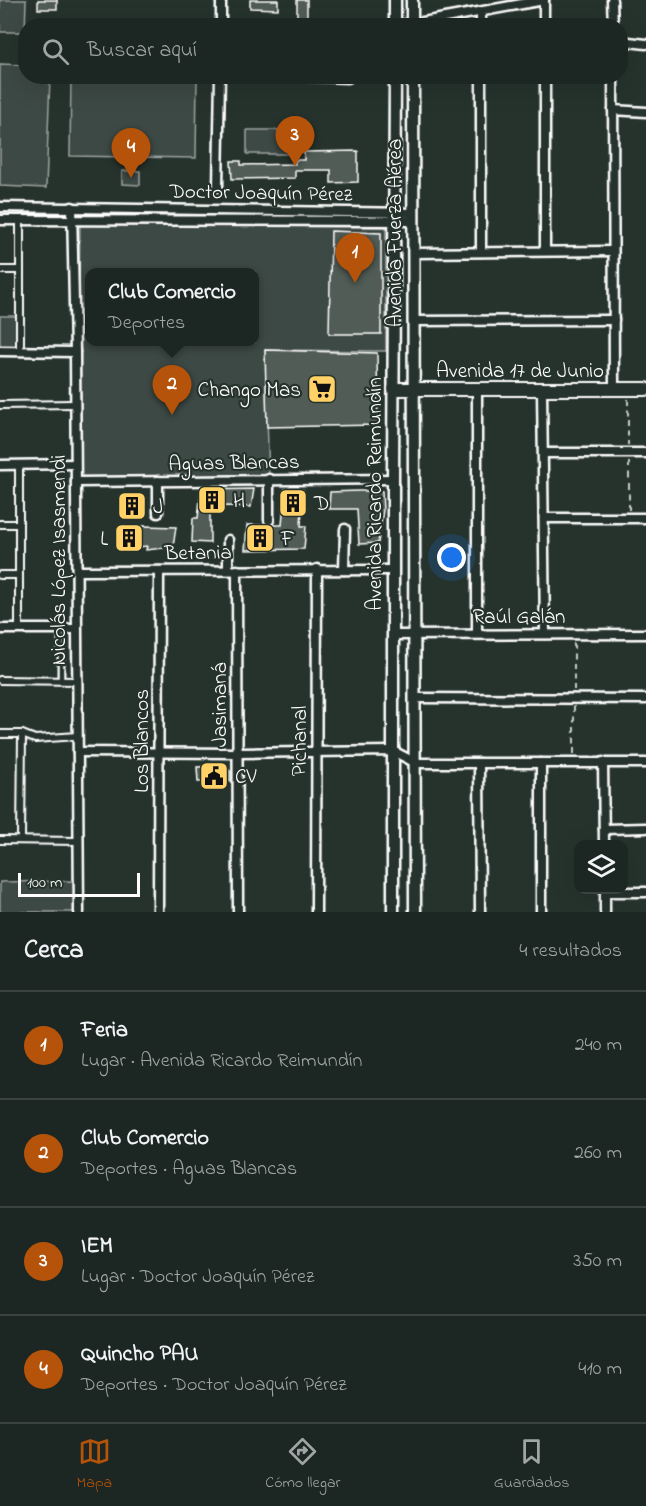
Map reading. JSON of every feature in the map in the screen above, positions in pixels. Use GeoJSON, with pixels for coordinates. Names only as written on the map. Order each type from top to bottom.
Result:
{"type":"FeatureCollection","features":[{"type":"Feature","properties":{"kind":"main road","name":"Avenida 17 de Junio"},"geometry":{"type":"LineString","coordinates":[[394,389],[646,389]]}},
{"type":"Feature","properties":{"kind":"street"},"geometry":{"type":"LineString","coordinates":[[221,0],[221,18]]}},
{"type":"Feature","properties":{"kind":"street"},"geometry":{"type":"LineString","coordinates":[[395,0],[395,18]]}},
{"type":"Feature","properties":{"kind":"street"},"geometry":{"type":"LineString","coordinates":[[412,0],[412,18]]}},
{"type":"Feature","properties":{"kind":"street"},"geometry":{"type":"LineString","coordinates":[[452,18],[481,13],[508,3],[544,0],[544,18]]}},
{"type":"Feature","properties":{"kind":"street"},"geometry":{"type":"LineString","coordinates":[[612,0],[613,18]]}},
{"type":"Feature","properties":{"kind":"street"},"geometry":{"type":"LineString","coordinates":[[481,13],[481,18]]}},
{"type":"Feature","properties":{"kind":"street"},"geometry":{"type":"LineString","coordinates":[[628,42],[646,44]]}},
{"type":"Feature","properties":{"kind":"street"},"geometry":{"type":"LineString","coordinates":[[218,187],[220,84]]}},
{"type":"Feature","properties":{"kind":"street","name":"Avenida Ricardo Reimundín"},"geometry":{"type":"LineString","coordinates":[[393,912],[395,84]]}},
{"type":"Feature","properties":{"kind":"street","name":"Avenida Fuerza Aérea"},"geometry":{"type":"LineString","coordinates":[[412,84],[414,389]]}},
{"type":"Feature","properties":{"kind":"street"},"geometry":{"type":"LineString","coordinates":[[481,84],[481,252]]}},
{"type":"Feature","properties":{"kind":"street"},"geometry":{"type":"LineString","coordinates":[[544,84],[545,251]]}},
{"type":"Feature","properties":{"kind":"street"},"geometry":{"type":"LineString","coordinates":[[613,84],[614,389]]}},
{"type":"Feature","properties":{"kind":"street"},"geometry":{"type":"LineString","coordinates":[[613,110],[646,112]]}},
{"type":"Feature","properties":{"kind":"street","name":"Doctor Joaquín Pérez"},"geometry":{"type":"LineString","coordinates":[[0,207],[413,217]]}},
{"type":"Feature","properties":{"kind":"street","name":"Nicolás López Isasmendi"},"geometry":{"type":"LineString","coordinates":[[72,207],[79,912]]}},
{"type":"Feature","properties":{"kind":"street","name":"Doctor Joaquín Pérez"},"geometry":{"type":"LineString","coordinates":[[0,220],[394,216]]}},
{"type":"Feature","properties":{"kind":"street"},"geometry":{"type":"LineString","coordinates":[[20,220],[20,351]]}},
{"type":"Feature","properties":{"kind":"street"},"geometry":{"type":"LineString","coordinates":[[413,253],[613,251]]}},
{"type":"Feature","properties":{"kind":"street"},"geometry":{"type":"LineString","coordinates":[[0,270],[20,270]]}},
{"type":"Feature","properties":{"kind":"street"},"geometry":{"type":"LineString","coordinates":[[413,321],[614,320]]}},
{"type":"Feature","properties":{"kind":"street"},"geometry":{"type":"LineString","coordinates":[[0,350],[75,352]]}},
{"type":"Feature","properties":{"kind":"street","name":"Avenida Ricardo Reimundín"},"geometry":{"type":"LineString","coordinates":[[414,389],[415,912]]}},
{"type":"Feature","properties":{"kind":"street"},"geometry":{"type":"LineString","coordinates":[[477,389],[477,633]]}},
{"type":"Feature","properties":{"kind":"street"},"geometry":{"type":"LineString","coordinates":[[542,389],[545,634]]}},
{"type":"Feature","properties":{"kind":"street"},"geometry":{"type":"LineString","coordinates":[[0,405],[75,404]]}},
{"type":"Feature","properties":{"kind":"street"},"geometry":{"type":"LineString","coordinates":[[544,453],[646,453]]}},
{"type":"Feature","properties":{"kind":"street"},"geometry":{"type":"LineString","coordinates":[[0,465],[75,465]]}},
{"type":"Feature","properties":{"kind":"street"},"geometry":{"type":"LineString","coordinates":[[19,629],[20,465]]}},
{"type":"Feature","properties":{"kind":"street"},"geometry":{"type":"LineString","coordinates":[[269,479],[269,520]]}},
{"type":"Feature","properties":{"kind":"street","name":"Aguas Blancas"},"geometry":{"type":"LineString","coordinates":[[76,482],[393,479]]}},
{"type":"Feature","properties":{"kind":"street"},"geometry":{"type":"LineString","coordinates":[[158,480],[158,513]]}},
{"type":"Feature","properties":{"kind":"street"},"geometry":{"type":"LineString","coordinates":[[544,518],[646,518]]}},
{"type":"Feature","properties":{"kind":"street"},"geometry":{"type":"LineString","coordinates":[[0,524],[18,524]]}},
{"type":"Feature","properties":{"kind":"street"},"geometry":{"type":"LineString","coordinates":[[344,570],[345,530]]}},
{"type":"Feature","properties":{"kind":"street","name":"Jasimaná"},"geometry":{"type":"LineString","coordinates":[[228,540],[232,570],[237,753],[238,912]]}},
{"type":"Feature","properties":{"kind":"street","name":"Pichanal"},"geometry":{"type":"LineString","coordinates":[[316,912],[317,569]]}},
{"type":"Feature","properties":{"kind":"street","name":"Betania"},"geometry":{"type":"LineString","coordinates":[[77,571],[393,570]]}},
{"type":"Feature","properties":{"kind":"street","name":"Los Blancos"},"geometry":{"type":"LineString","coordinates":[[158,912],[159,571]]}},
{"type":"Feature","properties":{"kind":"street"},"geometry":{"type":"LineString","coordinates":[[0,575],[18,575]]}},
{"type":"Feature","properties":{"kind":"street"},"geometry":{"type":"LineString","coordinates":[[0,629],[76,629]]}},
{"type":"Feature","properties":{"kind":"street","name":"Raúl Galán"},"geometry":{"type":"LineString","coordinates":[[393,635],[646,634]]}},
{"type":"Feature","properties":{"kind":"street"},"geometry":{"type":"LineString","coordinates":[[0,680],[77,681]]}},
{"type":"Feature","properties":{"kind":"street"},"geometry":{"type":"LineString","coordinates":[[415,698],[646,699]]}},
{"type":"Feature","properties":{"kind":"street"},"geometry":{"type":"LineString","coordinates":[[0,734],[22,734],[35,739],[78,736]]}},
{"type":"Feature","properties":{"kind":"street"},"geometry":{"type":"LineString","coordinates":[[21,840],[22,734]]}},
{"type":"Feature","properties":{"kind":"street"},"geometry":{"type":"LineString","coordinates":[[78,752],[393,751],[416,764],[646,763]]}},
{"type":"Feature","properties":{"kind":"street"},"geometry":{"type":"LineString","coordinates":[[603,762],[604,840]]}},
{"type":"Feature","properties":{"kind":"street"},"geometry":{"type":"LineString","coordinates":[[479,763],[480,912]]}},
{"type":"Feature","properties":{"kind":"street"},"geometry":{"type":"LineString","coordinates":[[541,912],[542,763]]}},
{"type":"Feature","properties":{"kind":"street"},"geometry":{"type":"LineString","coordinates":[[604,829],[646,828]]}},
{"type":"Feature","properties":{"kind":"street"},"geometry":{"type":"LineString","coordinates":[[0,840],[78,841]]}},
{"type":"Feature","properties":{"kind":"street"},"geometry":{"type":"LineString","coordinates":[[628,892],[646,892]]}},
{"type":"Feature","properties":{"kind":"street"},"geometry":{"type":"LineString","coordinates":[[605,894],[605,912]]}},
{"type":"Feature","properties":{"kind":"lane"},"geometry":{"type":"LineString","coordinates":[[61,629],[61,680]]}},
{"type":"Feature","properties":{"kind":"shaded area"},"geometry":{"type":"Polygon","coordinates":[[[0,0],[26,0],[25,18],[18,18],[18,32],[0,32],[0,0]]]}},
{"type":"Feature","properties":{"kind":"shaded area"},"geometry":{"type":"Polygon","coordinates":[[[0,64],[18,65],[18,84],[50,84],[46,188],[0,186],[0,64]]]}},
{"type":"Feature","properties":{"kind":"shaded area"},"geometry":{"type":"Polygon","coordinates":[[[71,84],[197,84],[196,158],[70,156],[71,84]]]}},
{"type":"Feature","properties":{"kind":"shaded area"},"geometry":{"type":"Polygon","coordinates":[[[247,130],[296,130],[296,154],[247,154],[247,130]]]}},
{"type":"Feature","properties":{"kind":"shaded area"},"geometry":{"type":"Polygon","coordinates":[[[122,171],[140,171],[140,185],[122,184],[122,171]]]}},
{"type":"Feature","properties":{"kind":"shaded area"},"geometry":{"type":"Polygon","coordinates":[[[80,225],[386,227],[386,351],[265,350],[269,479],[76,482],[80,225]]]}},
{"type":"Feature","properties":{"kind":"shaded area"},"geometry":{"type":"Polygon","coordinates":[[[0,316],[20,316],[17,318],[18,351],[0,352],[0,316]]]}},
{"type":"Feature","properties":{"kind":"shaded area"},"geometry":{"type":"Polygon","coordinates":[[[78,881],[79,912],[0,912],[0,882],[78,881]]]}},
{"type":"Feature","properties":{"kind":"building"},"geometry":{"type":"Polygon","coordinates":[[[38,0],[57,0],[57,9],[38,9],[38,0]]]}},
{"type":"Feature","properties":{"kind":"building"},"geometry":{"type":"Polygon","coordinates":[[[250,0],[278,0],[278,9],[250,8],[250,0]]]}},
{"type":"Feature","properties":{"kind":"building"},"geometry":{"type":"Polygon","coordinates":[[[297,0],[307,0],[307,18],[297,18],[297,0]]]}},
{"type":"Feature","properties":{"kind":"building"},"geometry":{"type":"Polygon","coordinates":[[[358,151],[358,182],[331,183],[331,170],[295,170],[295,178],[232,179],[231,161],[241,161],[241,165],[295,164],[295,160],[304,160],[304,152],[358,151]]]}},
{"type":"Feature","properties":{"kind":"building"},"geometry":{"type":"Polygon","coordinates":[[[331,231],[381,233],[381,334],[329,334],[331,231]]]}},
{"type":"Feature","properties":{"kind":"building","name":"Chango Mas"},"geometry":{"type":"Polygon","coordinates":[[[265,350],[377,353],[378,425],[267,427],[265,350]]]}},
{"type":"Feature","properties":{"kind":"building"},"geometry":{"type":"Polygon","coordinates":[[[254,489],[251,507],[224,506],[223,510],[210,509],[210,543],[192,542],[193,518],[198,518],[201,490],[254,489]]]}},
{"type":"Feature","properties":{"kind":"building"},"geometry":{"type":"Polygon","coordinates":[[[285,489],[303,490],[301,526],[306,526],[304,549],[245,550],[247,525],[282,525],[285,489]]]}},
{"type":"Feature","properties":{"kind":"building"},"geometry":{"type":"Polygon","coordinates":[[[382,491],[383,510],[378,543],[359,544],[357,509],[329,509],[330,492],[382,491]]]}},
{"type":"Feature","properties":{"kind":"building","name":"J"},"geometry":{"type":"Polygon","coordinates":[[[121,497],[143,497],[142,516],[121,515],[121,497]]]}},
{"type":"Feature","properties":{"kind":"building"},"geometry":{"type":"Polygon","coordinates":[[[144,526],[176,527],[173,547],[146,550],[147,546],[118,549],[118,530],[144,526]]]}},
{"type":"Feature","properties":{"kind":"building","name":"CV"},"geometry":{"type":"Polygon","coordinates":[[[224,766],[230,771],[230,781],[198,782],[197,767],[224,766]]]}},
{"type":"Feature","properties":{"kind":"place","name":"IEM"},"geometry":{"type":"Point","coordinates":[295,166]}},
{"type":"Feature","properties":{"kind":"place","name":"Quincho PAU"},"geometry":{"type":"Point","coordinates":[131,178]}},
{"type":"Feature","properties":{"kind":"place","name":"Feria"},"geometry":{"type":"Point","coordinates":[355,283]}},
{"type":"Feature","properties":{"kind":"place","name":"Chango Mas"},"geometry":{"type":"Point","coordinates":[322,389]}},
{"type":"Feature","properties":{"kind":"place","name":"Club Comercio"},"geometry":{"type":"Point","coordinates":[172,415]}},
{"type":"Feature","properties":{"kind":"place","name":"H"},"geometry":{"type":"Point","coordinates":[212,500]}},
{"type":"Feature","properties":{"kind":"place","name":"D"},"geometry":{"type":"Point","coordinates":[293,503]}},
{"type":"Feature","properties":{"kind":"place","name":"J"},"geometry":{"type":"Point","coordinates":[132,506]}},
{"type":"Feature","properties":{"kind":"place","name":"L"},"geometry":{"type":"Point","coordinates":[129,538]}},
{"type":"Feature","properties":{"kind":"place","name":"F"},"geometry":{"type":"Point","coordinates":[260,538]}},
{"type":"Feature","properties":{"kind":"place","name":"CV"},"geometry":{"type":"Point","coordinates":[214,776]}}]}
